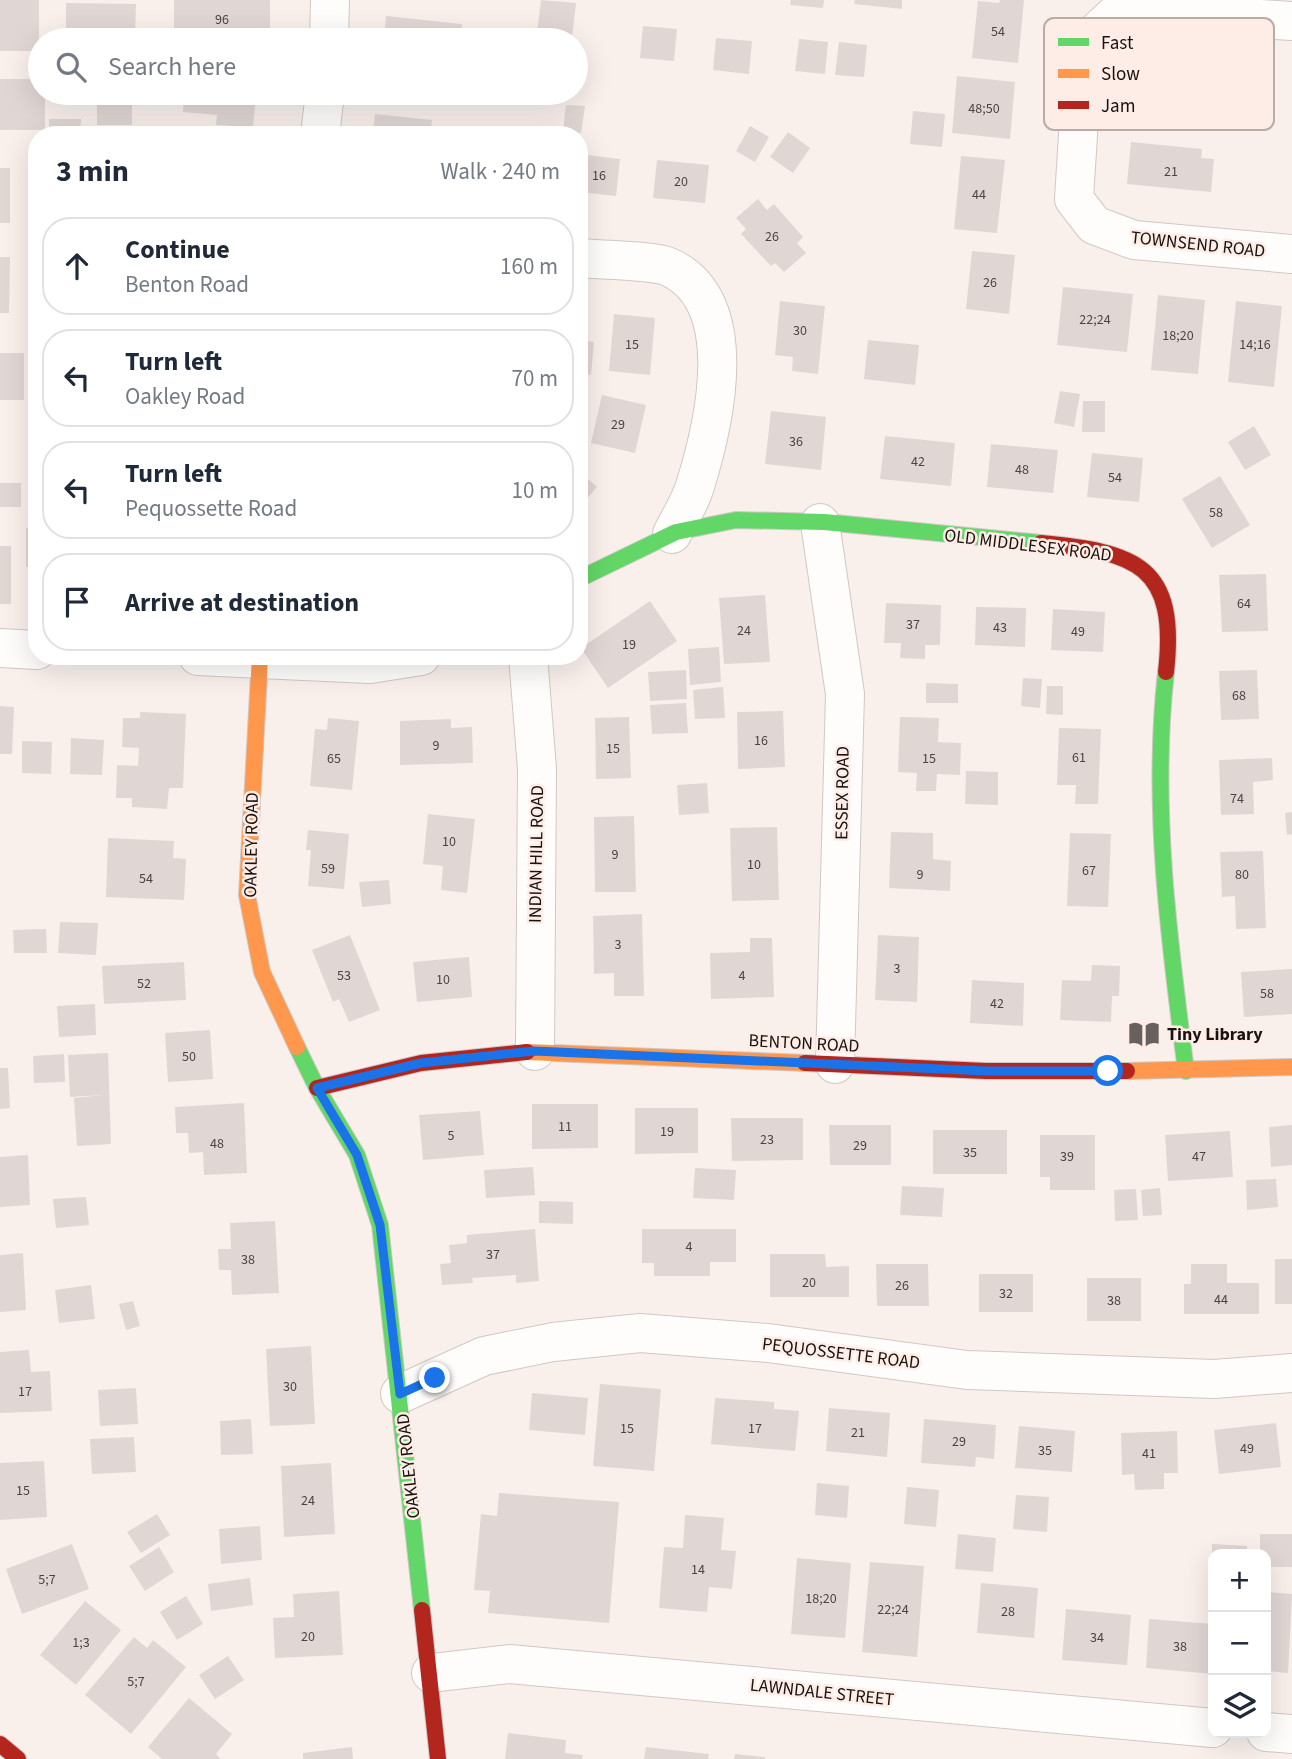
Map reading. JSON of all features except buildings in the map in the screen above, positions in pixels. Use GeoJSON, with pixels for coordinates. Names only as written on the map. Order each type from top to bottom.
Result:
{"type":"FeatureCollection","features":[{"type":"Feature","properties":{"kind":"street"},"geometry":{"type":"LineString","coordinates":[[329,28],[330,0]]}},
{"type":"Feature","properties":{"kind":"street","name":"TOWNSEND ROAD"},"geometry":{"type":"LineString","coordinates":[[1111,18],[1120,10],[1245,18]]}},
{"type":"Feature","properties":{"kind":"street","name":"TOWNSEND ROAD"},"geometry":{"type":"LineString","coordinates":[[1274,20],[1292,21]]}},
{"type":"Feature","properties":{"kind":"street"},"geometry":{"type":"LineString","coordinates":[[321,126],[324,105]]}},
{"type":"Feature","properties":{"kind":"street","name":"TOWNSEND ROAD"},"geometry":{"type":"LineString","coordinates":[[1079,130],[1074,199],[1094,225],[1134,240],[1292,254]]}},
{"type":"Feature","properties":{"kind":"street"},"geometry":{"type":"LineString","coordinates":[[588,259],[668,266],[701,290],[713,314],[719,350],[709,426],[694,488],[672,534]]}},
{"type":"Feature","properties":{"kind":"street","name":"OLD MIDDLESEX ROAD"},"geometry":{"type":"LineString","coordinates":[[588,575],[672,534],[710,523],[750,520],[820,523],[1072,547],[1124,556],[1158,586],[1170,618],[1164,699],[1163,830],[1175,981],[1186,1071]]}},
{"type":"Feature","properties":{"kind":"street","name":"ESSEX ROAD"},"geometry":{"type":"LineString","coordinates":[[820,523],[845,694],[835,1064]]}},
{"type":"Feature","properties":{"kind":"street"},"geometry":{"type":"LineString","coordinates":[[0,648],[28,650]]}},
{"type":"Feature","properties":{"kind":"street","name":"OAKLEY ROAD"},"geometry":{"type":"LineString","coordinates":[[260,665],[247,895],[262,972],[317,1088],[357,1155],[380,1225],[431,1673],[438,1759]]}},
{"type":"Feature","properties":{"kind":"street","name":"INDIAN HILL ROAD"},"geometry":{"type":"LineString","coordinates":[[529,665],[537,769],[534,1051]]}},
{"type":"Feature","properties":{"kind":"street","name":"BENTON ROAD"},"geometry":{"type":"LineString","coordinates":[[317,1088],[421,1063],[534,1051],[986,1071],[1186,1071],[1292,1067]]}},
{"type":"Feature","properties":{"kind":"street","name":"PEQUOSSETTE ROAD"},"geometry":{"type":"LineString","coordinates":[[400,1394],[484,1356],[554,1342],[640,1333],[768,1343],[967,1370],[1214,1379],[1292,1373]]}},
{"type":"Feature","properties":{"kind":"street","name":"LAWNDALE STREET"},"geometry":{"type":"LineString","coordinates":[[431,1673],[509,1664],[1208,1728]]}},
{"type":"Feature","properties":{"kind":"street"},"geometry":{"type":"LineString","coordinates":[[1271,1732],[1292,1734]]}},
{"type":"Feature","properties":{"kind":"street"},"geometry":{"type":"LineString","coordinates":[[0,1744],[18,1759]]}},
{"type":"Feature","properties":{"kind":"traffic: fast"},"geometry":{"type":"LineString","coordinates":[[588,575],[676,532],[736,520],[824,522],[1041,543]]}},
{"type":"Feature","properties":{"kind":"traffic: fast"},"geometry":{"type":"LineString","coordinates":[[1166,672],[1160,772],[1161,822],[1168,922],[1186,1071]]}},
{"type":"Feature","properties":{"kind":"traffic: fast"},"geometry":{"type":"LineString","coordinates":[[297,1047],[317,1088],[357,1155],[380,1225],[422,1610]]}},
{"type":"Feature","properties":{"kind":"traffic: slow"},"geometry":{"type":"LineString","coordinates":[[260,665],[247,895],[262,972],[297,1047]]}},
{"type":"Feature","properties":{"kind":"traffic: slow"},"geometry":{"type":"LineString","coordinates":[[527,1052],[805,1063]]}},
{"type":"Feature","properties":{"kind":"traffic: slow"},"geometry":{"type":"LineString","coordinates":[[1127,1071],[1292,1067]]}},
{"type":"Feature","properties":{"kind":"traffic: jam"},"geometry":{"type":"LineString","coordinates":[[1041,543],[1102,552],[1125,560],[1144,571],[1157,587],[1165,608],[1168,636],[1166,672]]}},
{"type":"Feature","properties":{"kind":"traffic: jam"},"geometry":{"type":"LineString","coordinates":[[317,1088],[421,1063],[527,1052]]}},
{"type":"Feature","properties":{"kind":"traffic: jam"},"geometry":{"type":"LineString","coordinates":[[805,1063],[986,1071],[1127,1071]]}},
{"type":"Feature","properties":{"kind":"traffic: jam"},"geometry":{"type":"LineString","coordinates":[[422,1610],[438,1759]]}},
{"type":"Feature","properties":{"kind":"traffic: jam"},"geometry":{"type":"LineString","coordinates":[[0,1744],[18,1759]]}},
{"type":"Feature","properties":{"kind":"place","name":"Tiny Library"},"geometry":{"type":"Point","coordinates":[1144,1034]}},
{"type":"Feature","properties":{"kind":"route"},"geometry":{"type":"LineString","coordinates":[[435,1378],[400,1394],[380,1225],[357,1155],[317,1088],[421,1063],[534,1051],[986,1071],[1108,1071]]}}]}
